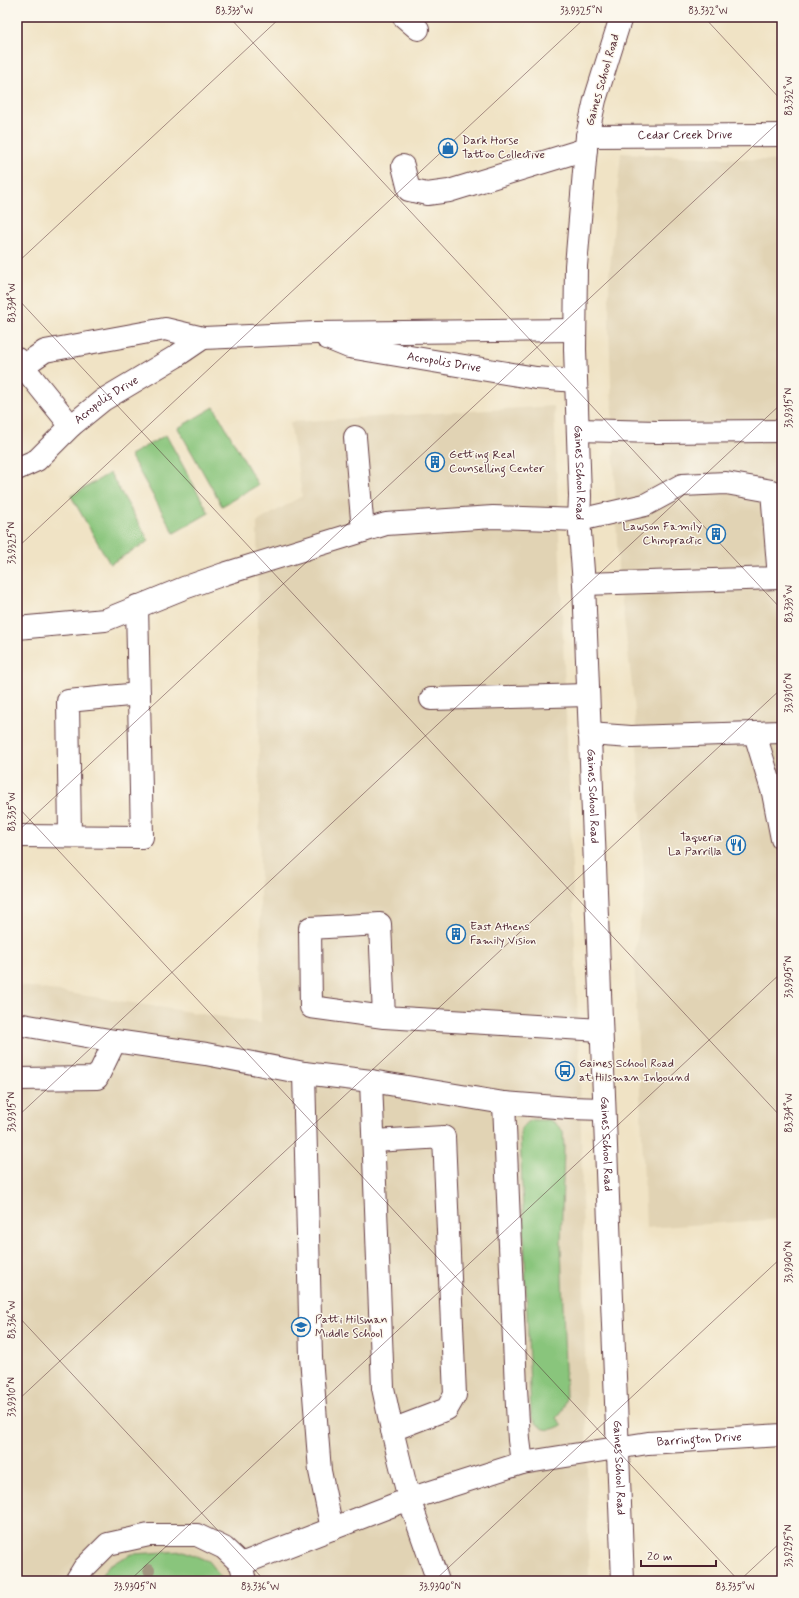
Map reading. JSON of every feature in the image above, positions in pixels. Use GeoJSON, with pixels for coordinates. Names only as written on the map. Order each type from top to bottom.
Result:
{"type":"FeatureCollection","features":[{"type":"Feature","properties":{"kind":"main road","name":"Gaines School Road"},"geometry":{"type":"LineString","coordinates":[[621,17],[595,100],[587,142],[576,266],[575,330],[579,520],[584,584],[623,1581]]}},
{"type":"Feature","properties":{"kind":"main road","name":"Cedar Creek Drive"},"geometry":{"type":"LineString","coordinates":[[403,166],[409,190],[427,194],[449,191],[587,142],[782,135]]}},
{"type":"Feature","properties":{"kind":"main road","name":"Acropolis Drive"},"geometry":{"type":"LineString","coordinates":[[19,365],[45,351],[165,329],[203,338],[315,333],[575,330]]}},
{"type":"Feature","properties":{"kind":"main road","name":"Acropolis Drive"},"geometry":{"type":"LineString","coordinates":[[315,333],[349,347],[536,378],[576,381]]}},
{"type":"Feature","properties":{"kind":"main road","name":"Acropolis Drive"},"geometry":{"type":"LineString","coordinates":[[17,469],[37,460],[71,426],[103,400],[175,357],[203,338]]}},
{"type":"Feature","properties":{"kind":"main road"},"geometry":{"type":"LineString","coordinates":[[19,365],[71,426]]}},
{"type":"Feature","properties":{"kind":"main road"},"geometry":{"type":"LineString","coordinates":[[578,430],[657,432],[782,431]]}},
{"type":"Feature","properties":{"kind":"main road"},"geometry":{"type":"LineString","coordinates":[[355,437],[363,531]]}},
{"type":"Feature","properties":{"kind":"main road"},"geometry":{"type":"LineString","coordinates":[[17,628],[106,620],[137,606],[224,574],[386,524],[493,517],[579,520],[644,505],[682,485],[726,483],[772,491],[779,578],[584,584]]}},
{"type":"Feature","properties":{"kind":"main road"},"geometry":{"type":"LineString","coordinates":[[17,836],[142,837],[137,606]]}},
{"type":"Feature","properties":{"kind":"main road"},"geometry":{"type":"LineString","coordinates":[[70,836],[68,701],[139,694]]}},
{"type":"Feature","properties":{"kind":"main road"},"geometry":{"type":"LineString","coordinates":[[431,699],[588,695]]}},
{"type":"Feature","properties":{"kind":"main road"},"geometry":{"type":"LineString","coordinates":[[590,734],[631,737],[782,732]]}},
{"type":"Feature","properties":{"kind":"main road"},"geometry":{"type":"LineString","coordinates":[[755,734],[773,793],[782,839]]}},
{"type":"Feature","properties":{"kind":"main road"},"geometry":{"type":"LineString","coordinates":[[384,1017],[380,924],[310,928],[311,1007],[384,1017],[601,1030]]}},
{"type":"Feature","properties":{"kind":"main road"},"geometry":{"type":"LineString","coordinates":[[17,1024],[115,1041],[206,1054],[304,1073],[371,1081],[504,1103],[604,1109]]}},
{"type":"Feature","properties":{"kind":"main road"},"geometry":{"type":"LineString","coordinates":[[17,1079],[97,1078],[115,1041]]}},
{"type":"Feature","properties":{"kind":"main road"},"geometry":{"type":"LineString","coordinates":[[304,1073],[311,1356],[320,1471],[332,1529]]}},
{"type":"Feature","properties":{"kind":"main road"},"geometry":{"type":"LineString","coordinates":[[371,1081],[383,1388],[409,1499],[438,1581]]}},
{"type":"Feature","properties":{"kind":"main road"},"geometry":{"type":"LineString","coordinates":[[504,1103],[516,1388],[522,1463]]}},
{"type":"Feature","properties":{"kind":"main road"},"geometry":{"type":"LineString","coordinates":[[374,1141],[444,1136],[455,1395],[448,1409],[392,1430]]}},
{"type":"Feature","properties":{"kind":"main road","name":"Barrington Drive"},"geometry":{"type":"LineString","coordinates":[[243,1572],[332,1529],[409,1499],[522,1463],[648,1443],[782,1435]]}},
{"type":"Feature","properties":{"kind":"main road"},"geometry":{"type":"LineString","coordinates":[[76,1581],[84,1568],[108,1544],[149,1535],[197,1535],[224,1548],[243,1572]]}},
{"type":"Feature","properties":{"kind":"shaded area"},"geometry":{"type":"Polygon","coordinates":[[[621,153],[782,161],[782,1219],[646,1228],[634,956],[645,893],[635,711],[618,569],[609,329],[609,277],[621,153]]]}},
{"type":"Feature","properties":{"kind":"shaded area","name":"Patti Hilsman Middle School"},"geometry":{"type":"Polygon","coordinates":[[[554,406],[580,1073],[589,1581],[17,1581],[17,985],[261,1023],[257,522],[302,496],[290,422],[554,406]]]}},
{"type":"Feature","properties":{"kind":"green space"},"geometry":{"type":"Polygon","coordinates":[[[214,407],[258,485],[222,506],[178,428],[214,407]]]}},
{"type":"Feature","properties":{"kind":"green space"},"geometry":{"type":"Polygon","coordinates":[[[166,435],[209,513],[174,533],[130,455],[166,435]]]}},
{"type":"Feature","properties":{"kind":"green space"},"geometry":{"type":"Polygon","coordinates":[[[110,473],[149,541],[110,564],[71,496],[110,473]]]}},
{"type":"Feature","properties":{"kind":"green space"},"geometry":{"type":"Polygon","coordinates":[[[531,1120],[549,1120],[555,1123],[563,1131],[564,1148],[561,1244],[566,1398],[563,1410],[556,1418],[562,1425],[552,1429],[544,1429],[540,1427],[531,1415],[520,1133],[524,1125],[531,1120]]]}},
{"type":"Feature","properties":{"kind":"green space"},"geometry":{"type":"Polygon","coordinates":[[[184,1551],[208,1561],[224,1581],[97,1581],[109,1565],[132,1554],[184,1551]]]}},
{"type":"Feature","properties":{"kind":"place","name":"Dark Horse Tattoo Collective"},"geometry":{"type":"Point","coordinates":[448,148]}},
{"type":"Feature","properties":{"kind":"place","name":"Getting Real Counselling Center"},"geometry":{"type":"Point","coordinates":[435,462]}},
{"type":"Feature","properties":{"kind":"place","name":"Lawson Family Chiropractic"},"geometry":{"type":"Point","coordinates":[716,534]}},
{"type":"Feature","properties":{"kind":"place","name":"Taqueria La Parrilla"},"geometry":{"type":"Point","coordinates":[736,845]}},
{"type":"Feature","properties":{"kind":"place","name":"East Athens Family Vision"},"geometry":{"type":"Point","coordinates":[456,934]}},
{"type":"Feature","properties":{"kind":"place","name":"Gaines School Road at Hilsman Inbound"},"geometry":{"type":"Point","coordinates":[565,1071]}},
{"type":"Feature","properties":{"kind":"place","name":"Patti Hilsman Middle School"},"geometry":{"type":"Point","coordinates":[301,1327]}}]}
